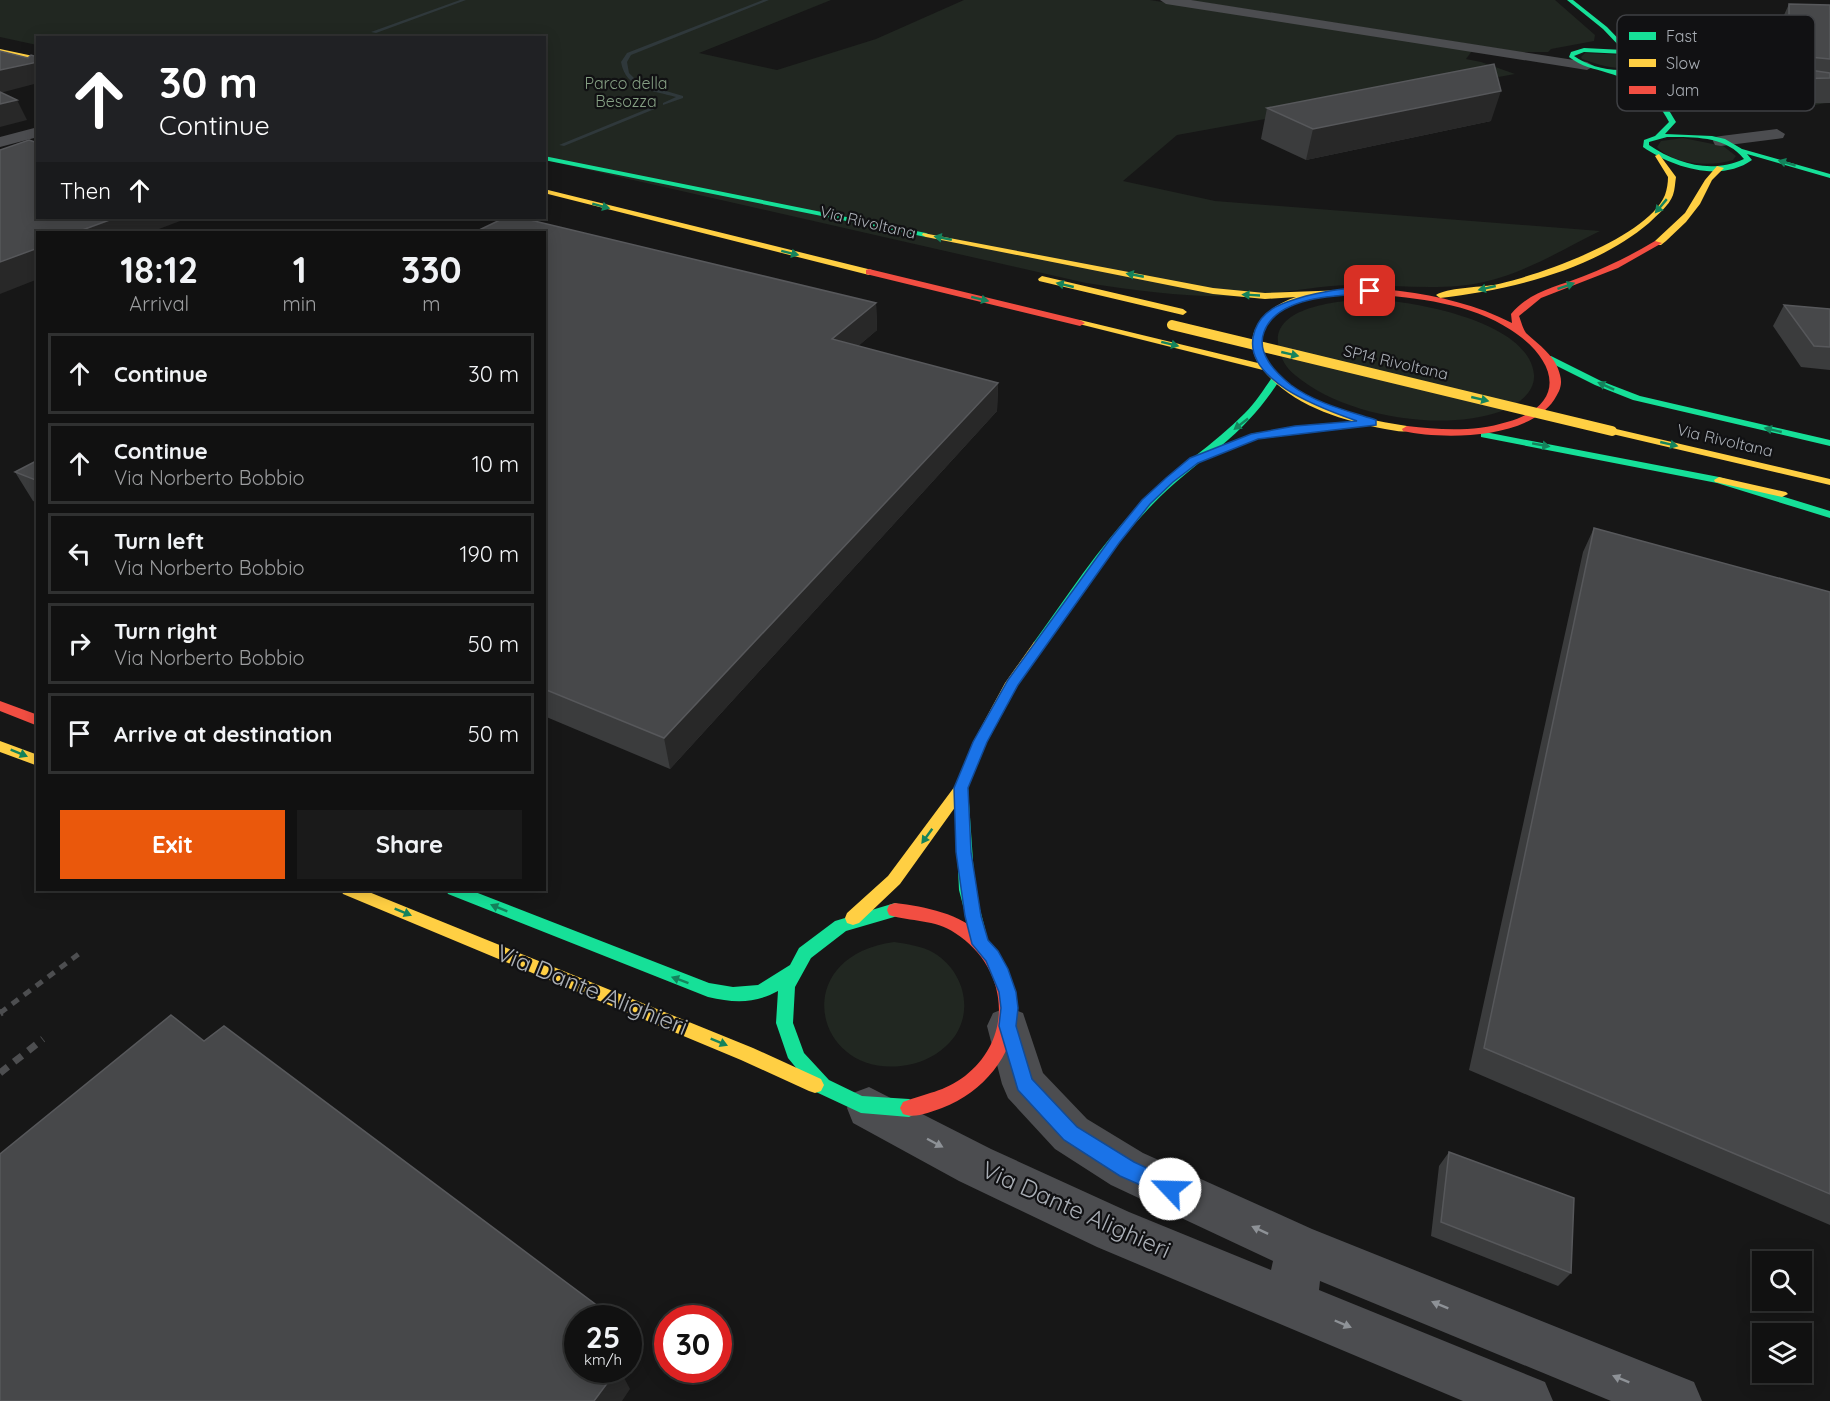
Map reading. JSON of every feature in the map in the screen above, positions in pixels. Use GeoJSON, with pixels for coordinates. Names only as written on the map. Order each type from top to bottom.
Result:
{"type":"FeatureCollection","features":[{"type":"Feature","properties":{"kind":"main road"},"geometry":{"type":"LineString","coordinates":[[1570,0],[1617,40]]}},
{"type":"Feature","properties":{"kind":"main road"},"geometry":{"type":"LineString","coordinates":[[1605,28],[1607,40],[1571,56],[1572,59],[1617,75]]}},
{"type":"Feature","properties":{"kind":"main road"},"geometry":{"type":"LineString","coordinates":[[0,39],[36,48]]}},
{"type":"Feature","properties":{"kind":"main road"},"geometry":{"type":"LineString","coordinates":[[0,51],[36,60]]}},
{"type":"Feature","properties":{"kind":"main road"},"geometry":{"type":"LineString","coordinates":[[1579,51],[1617,52]]}},
{"type":"Feature","properties":{"kind":"main road"},"geometry":{"type":"LineString","coordinates":[[1593,67],[1617,69]]}},
{"type":"Feature","properties":{"kind":"main road"},"geometry":{"type":"LineString","coordinates":[[1425,297],[1477,290],[1557,268],[1622,237],[1650,219],[1667,201],[1673,182],[1670,167],[1646,146],[1646,141],[1658,136],[1673,122],[1667,111]]}},
{"type":"Feature","properties":{"kind":"main road"},"geometry":{"type":"LineString","coordinates":[[1698,125],[1706,134],[1740,149],[1830,176]]}},
{"type":"Feature","properties":{"kind":"main road"},"geometry":{"type":"LineString","coordinates":[[1658,136],[1690,135],[1717,140]]}},
{"type":"Feature","properties":{"kind":"main road"},"geometry":{"type":"LineString","coordinates":[[1659,156],[1688,165],[1720,168],[1744,164],[1748,160],[1740,149]]}},
{"type":"Feature","properties":{"kind":"main road"},"geometry":{"type":"LineString","coordinates":[[546,158],[1213,291],[1265,296],[1370,291],[1425,297],[1476,311],[1521,333],[1548,358],[1598,383],[1637,398],[1830,443]]}},
{"type":"Feature","properties":{"kind":"main road","name":"Via Rivoltana"},"geometry":{"type":"LineString","coordinates":[[546,165],[812,226]]}},
{"type":"Feature","properties":{"kind":"main road"},"geometry":{"type":"LineString","coordinates":[[1521,333],[1515,318],[1520,308],[1544,293],[1578,281],[1662,240],[1684,219],[1699,200],[1705,180],[1720,168]]}},
{"type":"Feature","properties":{"kind":"main road"},"geometry":{"type":"LineString","coordinates":[[546,178],[661,206]]}},
{"type":"Feature","properties":{"kind":"main road"},"geometry":{"type":"LineString","coordinates":[[546,192],[1271,373],[1312,401],[1372,422],[1418,430],[1462,431],[1619,459],[1830,505]]}},
{"type":"Feature","properties":{"kind":"main road"},"geometry":{"type":"LineString","coordinates":[[1032,277],[1189,313]]}},
{"type":"Feature","properties":{"kind":"main road"},"geometry":{"type":"LineString","coordinates":[[852,918],[873,912],[915,911],[952,923],[981,944],[992,956],[1002,974],[1009,1008],[1008,1026],[1002,1044],[991,1064],[957,1093],[935,1103],[909,1108],[886,1109],[849,1100],[812,1078],[795,1056],[785,1034],[784,995],[791,972],[798,960],[822,935],[852,918],[894,880],[961,788],[980,742],[1012,683],[1136,513],[1156,492],[1258,410],[1271,373],[1256,346],[1258,331],[1263,322],[1271,313],[1289,303],[1331,293]]}},
{"type":"Feature","properties":{"kind":"main road","name":"SP14 Rivoltana"},"geometry":{"type":"LineString","coordinates":[[1166,324],[1612,431]]}},
{"type":"Feature","properties":{"kind":"main road"},"geometry":{"type":"LineString","coordinates":[[1240,325],[1275,333]]}},
{"type":"Feature","properties":{"kind":"main road"},"geometry":{"type":"LineString","coordinates":[[1462,431],[1505,425],[1522,420],[1542,409],[1556,390],[1556,374],[1548,358]]}},
{"type":"Feature","properties":{"kind":"main road"},"geometry":{"type":"LineString","coordinates":[[1537,394],[1571,402]]}},
{"type":"Feature","properties":{"kind":"main road"},"geometry":{"type":"LineString","coordinates":[[1194,460],[1255,436],[1372,422]]}},
{"type":"Feature","properties":{"kind":"main road","name":"Via Rivoltana"},"geometry":{"type":"LineString","coordinates":[[1612,431],[1830,482]]}},
{"type":"Feature","properties":{"kind":"main road"},"geometry":{"type":"LineString","coordinates":[[1719,480],[1830,515]]}},
{"type":"Feature","properties":{"kind":"main road"},"geometry":{"type":"LineString","coordinates":[[0,706],[36,720]]}},
{"type":"Feature","properties":{"kind":"main road"},"geometry":{"type":"LineString","coordinates":[[0,746],[36,760]]}},
{"type":"Feature","properties":{"kind":"main road"},"geometry":{"type":"LineString","coordinates":[[961,788],[967,890],[981,944]]}},
{"type":"Feature","properties":{"kind":"main road","name":"Via Dante Alighieri"},"geometry":{"type":"LineString","coordinates":[[351,891],[747,1054],[849,1100]]}},
{"type":"Feature","properties":{"kind":"main road","name":"Via Dante Alighieri"},"geometry":{"type":"LineString","coordinates":[[457,891],[708,990],[731,996],[752,996],[770,990],[791,972]]}},
{"type":"Feature","properties":{"kind":"street"},"geometry":{"type":"LineString","coordinates":[[1166,0],[1593,67]]}},
{"type":"Feature","properties":{"kind":"street"},"geometry":{"type":"LineString","coordinates":[[1492,52],[1537,56],[1579,51]]}},
{"type":"Feature","properties":{"kind":"street"},"geometry":{"type":"LineString","coordinates":[[0,62],[36,71]]}},
{"type":"Feature","properties":{"kind":"street"},"geometry":{"type":"LineString","coordinates":[[0,142],[36,133]]}},
{"type":"Feature","properties":{"kind":"street"},"geometry":{"type":"LineString","coordinates":[[1717,140],[1777,134],[1740,149]]}},
{"type":"Feature","properties":{"kind":"street"},"geometry":{"type":"LineString","coordinates":[[1008,1026],[1024,1084],[1071,1134],[1127,1169],[1299,1248],[1675,1401]]}},
{"type":"Feature","properties":{"kind":"street","name":"Via Dante Alighieri"},"geometry":{"type":"LineString","coordinates":[[849,1100],[975,1165],[1114,1230],[1526,1401]]}},
{"type":"Feature","properties":{"kind":"street"},"geometry":{"type":"LineString","coordinates":[[1292,1302],[1299,1248]]}},
{"type":"Feature","properties":{"kind":"green space","name":"Parco della Besozza"},"geometry":{"type":"Polygon","coordinates":[[[0,0],[831,0],[699,53],[777,70],[876,39],[964,0],[1150,0],[1472,51],[1466,59],[1515,74],[1177,135],[1123,181],[1215,201],[1600,231],[1514,273],[1484,282],[1451,287],[1348,285],[1244,296],[1204,296],[1106,286],[546,160],[546,36],[36,36],[36,45],[0,37],[0,0]]]}},
{"type":"Feature","properties":{"kind":"green space"},"geometry":{"type":"Polygon","coordinates":[[[1188,0],[1555,0],[1595,35],[1594,41],[1551,49],[1548,52],[1520,52],[1188,0]]]}},
{"type":"Feature","properties":{"kind":"green space"},"geometry":{"type":"Polygon","coordinates":[[[1585,53],[1617,55],[1617,68],[1595,63],[1581,57],[1585,53]]]}},
{"type":"Feature","properties":{"kind":"green space"},"geometry":{"type":"Polygon","coordinates":[[[1815,65],[1830,65],[1830,76],[1815,74],[1815,65]]]}},
{"type":"Feature","properties":{"kind":"green space"},"geometry":{"type":"Polygon","coordinates":[[[1815,96],[1830,102],[1815,105],[1815,96]]]}},
{"type":"Feature","properties":{"kind":"green space"},"geometry":{"type":"Polygon","coordinates":[[[1683,138],[1723,146],[1736,156],[1733,160],[1724,162],[1693,163],[1673,158],[1657,147],[1661,141],[1683,138]]]}},
{"type":"Feature","properties":{"kind":"green space"},"geometry":{"type":"Polygon","coordinates":[[[1366,299],[1437,309],[1490,327],[1512,340],[1527,356],[1534,375],[1531,388],[1517,403],[1499,412],[1475,418],[1421,420],[1365,410],[1339,401],[1315,389],[1289,369],[1279,348],[1278,334],[1284,323],[1294,315],[1308,309],[1366,299]]]}},
{"type":"Feature","properties":{"kind":"green space"},"geometry":{"type":"Polygon","coordinates":[[[894,942],[934,953],[954,972],[964,997],[961,1023],[946,1046],[931,1057],[901,1066],[871,1064],[848,1053],[832,1035],[825,1013],[826,990],[838,969],[860,952],[894,942]]]}},
{"type":"Feature","properties":{"kind":"building"},"geometry":{"type":"Polygon","coordinates":[[[1789,4],[1830,5],[1830,59],[1815,58],[1815,15],[1789,15],[1789,4]]]}},
{"type":"Feature","properties":{"kind":"building"},"geometry":{"type":"Polygon","coordinates":[[[0,51],[28,58],[31,55],[36,56],[36,62],[0,70],[0,51]]]}},
{"type":"Feature","properties":{"kind":"building"},"geometry":{"type":"Polygon","coordinates":[[[1494,64],[1501,91],[1313,129],[1267,108],[1494,64]]]}},
{"type":"Feature","properties":{"kind":"building"},"geometry":{"type":"Polygon","coordinates":[[[1815,71],[1830,73],[1830,78],[1815,78],[1815,71]]]}},
{"type":"Feature","properties":{"kind":"building"},"geometry":{"type":"Polygon","coordinates":[[[0,92],[17,100],[0,104],[0,92]]]}},
{"type":"Feature","properties":{"kind":"building"},"geometry":{"type":"Polygon","coordinates":[[[29,140],[36,142],[36,219],[112,219],[80,231],[36,231],[36,249],[0,262],[0,150],[29,140]]]}},
{"type":"Feature","properties":{"kind":"building"},"geometry":{"type":"Polygon","coordinates":[[[502,219],[526,219],[876,303],[832,339],[998,383],[664,738],[546,690],[546,231],[477,231],[502,219]]]}},
{"type":"Feature","properties":{"kind":"building"},"geometry":{"type":"Polygon","coordinates":[[[1784,305],[1830,309],[1830,347],[1814,346],[1784,305]]]}},
{"type":"Feature","properties":{"kind":"building"},"geometry":{"type":"Polygon","coordinates":[[[36,461],[36,480],[15,472],[36,461]]]}},
{"type":"Feature","properties":{"kind":"building"},"geometry":{"type":"Polygon","coordinates":[[[1594,528],[1830,592],[1830,1194],[1484,1048],[1594,528]]]}},
{"type":"Feature","properties":{"kind":"building"},"geometry":{"type":"Polygon","coordinates":[[[171,1015],[204,1041],[224,1026],[595,1304],[564,1305],[564,1383],[607,1383],[594,1401],[0,1401],[0,1154],[171,1015]]]}},
{"type":"Feature","properties":{"kind":"building"},"geometry":{"type":"Polygon","coordinates":[[[1449,1152],[1574,1198],[1571,1273],[1441,1222],[1449,1152]]]}},
{"type":"Feature","properties":{"kind":"waterway"},"geometry":{"type":"LineString","coordinates":[[374,32],[464,0]]}},
{"type":"Feature","properties":{"kind":"waterway"},"geometry":{"type":"LineString","coordinates":[[665,104],[681,97],[637,84],[626,74],[624,62],[629,54],[767,0]]}},
{"type":"Feature","properties":{"kind":"waterway"},"geometry":{"type":"LineString","coordinates":[[562,145],[654,108]]}},
{"type":"Feature","properties":{"kind":"railway"},"geometry":{"type":"LineString","coordinates":[[2,1012],[0,1013],[80,953]]}},
{"type":"Feature","properties":{"kind":"railway"},"geometry":{"type":"LineString","coordinates":[[0,1073],[43,1039]]}},
{"type":"Feature","properties":{"kind":"traffic: fast"},"geometry":{"type":"LineString","coordinates":[[1570,0],[1617,40]]}},
{"type":"Feature","properties":{"kind":"traffic: fast"},"geometry":{"type":"LineString","coordinates":[[1584,50],[1617,52]]}},
{"type":"Feature","properties":{"kind":"traffic: fast"},"geometry":{"type":"LineString","coordinates":[[1584,50],[1573,53],[1571,56],[1597,69],[1617,71]]}},
{"type":"Feature","properties":{"kind":"traffic: fast"},"geometry":{"type":"LineString","coordinates":[[1613,73],[1617,75]]}},
{"type":"Feature","properties":{"kind":"traffic: fast"},"geometry":{"type":"LineString","coordinates":[[1658,136],[1673,122],[1667,111]]}},
{"type":"Feature","properties":{"kind":"traffic: fast"},"geometry":{"type":"LineString","coordinates":[[1667,135],[1700,136],[1723,141],[1741,151],[1748,160],[1723,168],[1695,167],[1668,159],[1645,146],[1646,141],[1667,135]]}},
{"type":"Feature","properties":{"kind":"traffic: fast"},"geometry":{"type":"LineString","coordinates":[[1743,151],[1830,176]]}},
{"type":"Feature","properties":{"kind":"traffic: fast"},"geometry":{"type":"LineString","coordinates":[[546,158],[926,235]]}},
{"type":"Feature","properties":{"kind":"traffic: fast"},"geometry":{"type":"LineString","coordinates":[[1548,358],[1598,383],[1637,398],[1830,443]]}},
{"type":"Feature","properties":{"kind":"traffic: fast"},"geometry":{"type":"LineString","coordinates":[[1039,645],[1104,553],[1133,518],[1181,472],[1234,430],[1264,397],[1276,378]]}},
{"type":"Feature","properties":{"kind":"traffic: fast"},"geometry":{"type":"LineString","coordinates":[[1223,449],[1255,436],[1357,424]]}},
{"type":"Feature","properties":{"kind":"traffic: fast"},"geometry":{"type":"LineString","coordinates":[[1485,435],[1719,480],[1830,515]]}},
{"type":"Feature","properties":{"kind":"traffic: fast"},"geometry":{"type":"LineString","coordinates":[[961,788],[967,890],[981,944]]}},
{"type":"Feature","properties":{"kind":"traffic: fast"},"geometry":{"type":"LineString","coordinates":[[457,891],[708,990],[743,995],[752,994],[771,987],[791,972]]}},
{"type":"Feature","properties":{"kind":"traffic: fast"},"geometry":{"type":"LineString","coordinates":[[895,910],[841,926],[805,953],[787,986],[785,1023],[797,1058],[823,1086],[861,1104],[909,1108]]}},
{"type":"Feature","properties":{"kind":"traffic: slow"},"geometry":{"type":"LineString","coordinates":[[0,51],[36,59]]}},
{"type":"Feature","properties":{"kind":"traffic: slow"},"geometry":{"type":"LineString","coordinates":[[1440,295],[1494,287],[1552,271],[1597,252],[1638,228],[1655,214],[1667,199],[1671,188],[1672,177],[1659,156]]}},
{"type":"Feature","properties":{"kind":"traffic: slow"},"geometry":{"type":"LineString","coordinates":[[1658,243],[1688,215],[1708,180],[1720,168]]}},
{"type":"Feature","properties":{"kind":"traffic: slow"},"geometry":{"type":"LineString","coordinates":[[546,191],[869,272]]}},
{"type":"Feature","properties":{"kind":"traffic: slow"},"geometry":{"type":"LineString","coordinates":[[926,235],[1213,291],[1265,296],[1331,293]]}},
{"type":"Feature","properties":{"kind":"traffic: slow"},"geometry":{"type":"LineString","coordinates":[[1042,279],[1183,312]]}},
{"type":"Feature","properties":{"kind":"traffic: slow"},"geometry":{"type":"LineString","coordinates":[[1370,291],[1322,294],[1289,302],[1264,320],[1257,334],[1256,347],[1272,374],[1305,399],[1355,419],[1407,429]]}},
{"type":"Feature","properties":{"kind":"traffic: slow"},"geometry":{"type":"LineString","coordinates":[[1080,323],[1267,368]]}},
{"type":"Feature","properties":{"kind":"traffic: slow"},"geometry":{"type":"LineString","coordinates":[[1172,325],[1612,431]]}},
{"type":"Feature","properties":{"kind":"traffic: slow"},"geometry":{"type":"LineString","coordinates":[[1612,431],[1830,482]]}},
{"type":"Feature","properties":{"kind":"traffic: slow"},"geometry":{"type":"LineString","coordinates":[[1719,480],[1782,494]]}},
{"type":"Feature","properties":{"kind":"traffic: slow"},"geometry":{"type":"LineString","coordinates":[[853,918],[894,880],[961,788],[980,742],[1012,683],[1039,645]]}},
{"type":"Feature","properties":{"kind":"traffic: slow"},"geometry":{"type":"LineString","coordinates":[[0,746],[36,760]]}},
{"type":"Feature","properties":{"kind":"traffic: slow"},"geometry":{"type":"LineString","coordinates":[[351,891],[747,1054],[815,1085]]}},
{"type":"Feature","properties":{"kind":"traffic: jam"},"geometry":{"type":"LineString","coordinates":[[1521,333],[1514,316],[1529,301],[1615,266],[1658,243]]}},
{"type":"Feature","properties":{"kind":"traffic: jam"},"geometry":{"type":"LineString","coordinates":[[869,272],[1080,323]]}},
{"type":"Feature","properties":{"kind":"traffic: jam"},"geometry":{"type":"LineString","coordinates":[[1370,291],[1442,301],[1491,316],[1513,327],[1532,341],[1548,359],[1556,375],[1554,393],[1544,407],[1529,418],[1510,425],[1466,432],[1407,429]]}},
{"type":"Feature","properties":{"kind":"traffic: jam"},"geometry":{"type":"LineString","coordinates":[[0,706],[36,720]]}},
{"type":"Feature","properties":{"kind":"traffic: jam"},"geometry":{"type":"LineString","coordinates":[[895,910],[921,913],[945,920],[977,940],[990,955],[1000,972],[1006,991],[1008,1010],[1006,1030],[999,1049],[980,1074],[962,1088],[942,1099],[909,1108]]}},
{"type":"Feature","properties":{"kind":"route"},"geometry":{"type":"LineString","coordinates":[[1170,1189],[1127,1169],[1071,1134],[1024,1084],[1008,1026],[1009,1008],[1002,974],[992,956],[981,944],[967,890],[961,788],[980,742],[1012,683],[1136,513],[1170,480],[1194,460],[1255,436],[1372,422],[1340,413],[1288,387],[1267,368],[1257,351],[1256,341],[1263,322],[1271,313],[1289,303],[1331,293],[1370,291]]}}]}
